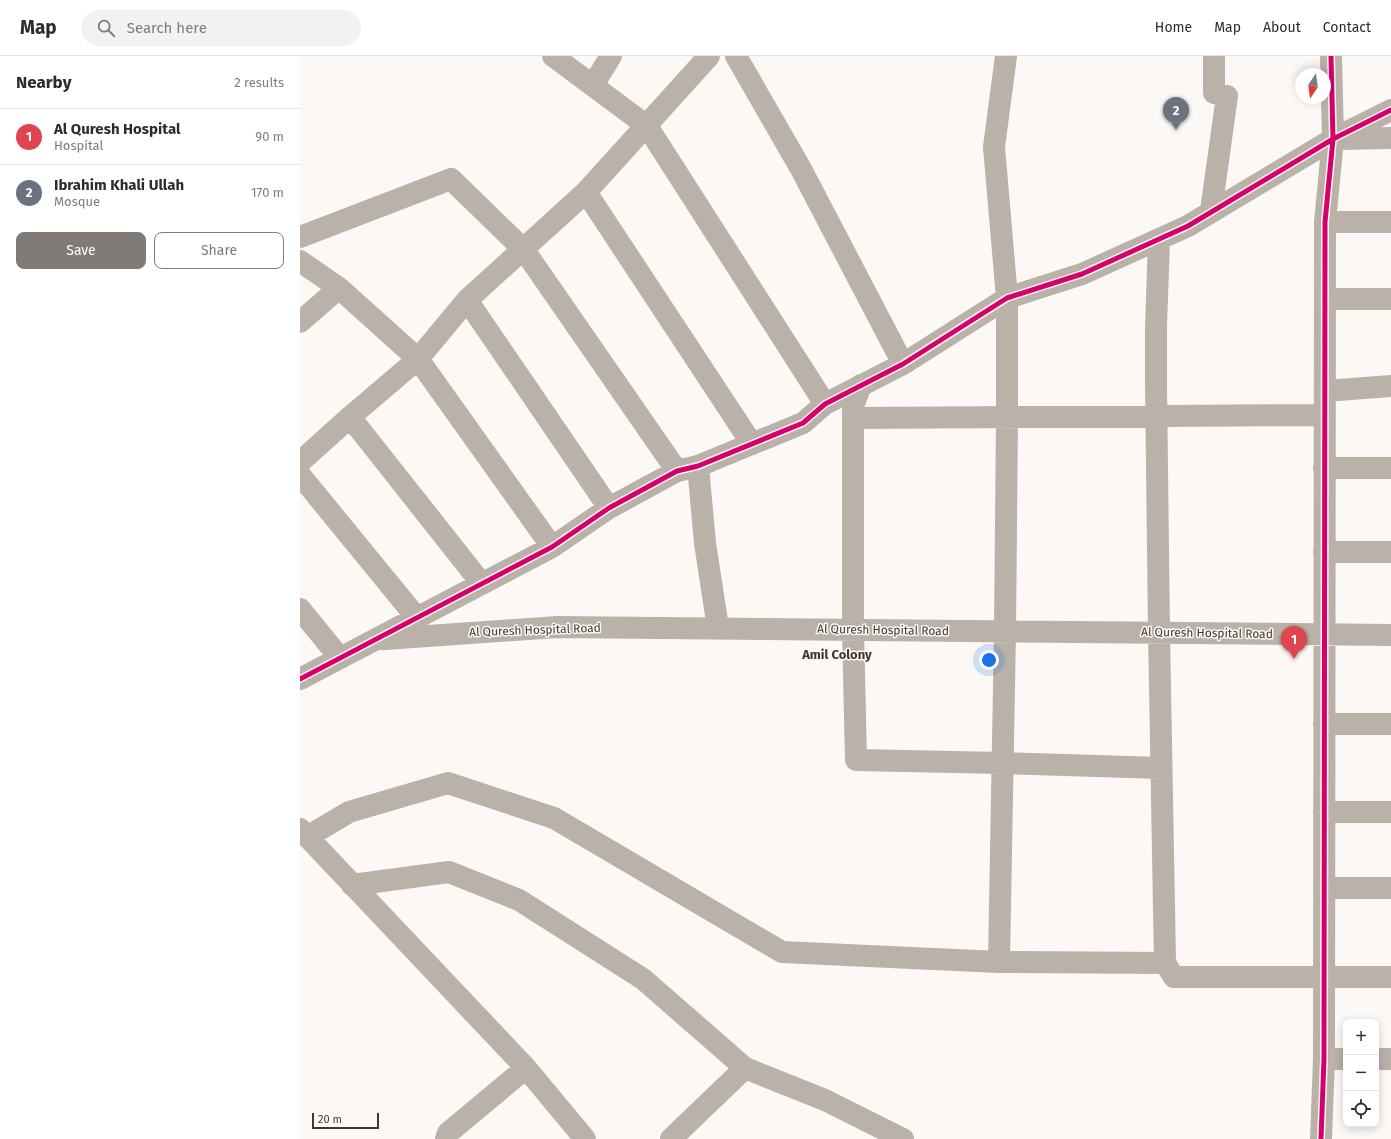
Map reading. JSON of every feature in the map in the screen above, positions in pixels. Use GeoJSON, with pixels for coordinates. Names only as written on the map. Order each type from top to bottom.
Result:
{"type":"FeatureCollection","features":[{"type":"Feature","properties":{"kind":"street"},"geometry":{"type":"LineString","coordinates":[[553,56],[647,126],[825,404]]}},
{"type":"Feature","properties":{"kind":"street"},"geometry":{"type":"LineString","coordinates":[[593,85],[611,56]]}},
{"type":"Feature","properties":{"kind":"street"},"geometry":{"type":"LineString","coordinates":[[300,462],[418,358],[467,300],[524,250],[586,192],[647,126],[708,56]]}},
{"type":"Feature","properties":{"kind":"street"},"geometry":{"type":"LineString","coordinates":[[736,56],[800,169],[903,364]]}},
{"type":"Feature","properties":{"kind":"street"},"geometry":{"type":"LineString","coordinates":[[999,962],[1005,631],[1007,298],[994,147],[1006,56]]}},
{"type":"Feature","properties":{"kind":"street"},"geometry":{"type":"LineString","coordinates":[[1212,211],[1227,96],[1214,93],[1214,56]]}},
{"type":"Feature","properties":{"kind":"street"},"geometry":{"type":"LineString","coordinates":[[1321,1139],[1324,1059],[1325,222],[1333,139],[1331,56]]}},
{"type":"Feature","properties":{"kind":"street"},"geometry":{"type":"LineString","coordinates":[[300,679],[552,547],[609,508],[677,471],[698,466],[802,423],[825,404],[903,364],[1007,298],[1082,274],[1188,226],[1333,139],[1391,110]]}},
{"type":"Feature","properties":{"kind":"street"},"geometry":{"type":"LineString","coordinates":[[1333,139],[1391,138]]}},
{"type":"Feature","properties":{"kind":"street"},"geometry":{"type":"LineString","coordinates":[[300,236],[451,178],[524,250],[677,471]]}},
{"type":"Feature","properties":{"kind":"street"},"geometry":{"type":"LineString","coordinates":[[586,192],[752,444]]}},
{"type":"Feature","properties":{"kind":"street"},"geometry":{"type":"LineString","coordinates":[[1325,222],[1391,222]]}},
{"type":"Feature","properties":{"kind":"street"},"geometry":{"type":"LineString","coordinates":[[1159,240],[1156,327],[1159,632],[1165,963],[1174,977],[1391,977]]}},
{"type":"Feature","properties":{"kind":"street"},"geometry":{"type":"LineString","coordinates":[[300,261],[339,288],[418,358],[552,547]]}},
{"type":"Feature","properties":{"kind":"street"},"geometry":{"type":"LineString","coordinates":[[300,322],[339,288]]}},
{"type":"Feature","properties":{"kind":"street"},"geometry":{"type":"LineString","coordinates":[[1325,299],[1391,299]]}},
{"type":"Feature","properties":{"kind":"street"},"geometry":{"type":"LineString","coordinates":[[467,300],[609,508]]}},
{"type":"Feature","properties":{"kind":"street"},"geometry":{"type":"LineString","coordinates":[[861,385],[853,406],[856,760],[1161,768]]}},
{"type":"Feature","properties":{"kind":"street"},"geometry":{"type":"LineString","coordinates":[[1325,390],[1391,386]]}},
{"type":"Feature","properties":{"kind":"street"},"geometry":{"type":"LineString","coordinates":[[854,418],[1324,415]]}},
{"type":"Feature","properties":{"kind":"street"},"geometry":{"type":"LineString","coordinates":[[350,417],[482,584]]}},
{"type":"Feature","properties":{"kind":"street"},"geometry":{"type":"LineString","coordinates":[[698,466],[705,543],[718,628]]}},
{"type":"Feature","properties":{"kind":"street"},"geometry":{"type":"LineString","coordinates":[[1324,468],[1391,468]]}},
{"type":"Feature","properties":{"kind":"street"},"geometry":{"type":"LineString","coordinates":[[300,474],[417,618]]}},
{"type":"Feature","properties":{"kind":"street"},"geometry":{"type":"LineString","coordinates":[[1324,552],[1391,552]]}},
{"type":"Feature","properties":{"kind":"street"},"geometry":{"type":"LineString","coordinates":[[300,609],[340,658]]}},
{"type":"Feature","properties":{"kind":"street","name":"Al Quresh Hospital Road"},"geometry":{"type":"LineString","coordinates":[[376,640],[557,627],[1391,635]]}},
{"type":"Feature","properties":{"kind":"street"},"geometry":{"type":"LineString","coordinates":[[1324,724],[1391,724]]}},
{"type":"Feature","properties":{"kind":"street"},"geometry":{"type":"LineString","coordinates":[[584,1139],[526,1068],[304,833],[349,812],[448,783],[554,818],[782,952],[999,962],[1165,963]]}},
{"type":"Feature","properties":{"kind":"street"},"geometry":{"type":"LineString","coordinates":[[1324,812],[1391,812]]}},
{"type":"Feature","properties":{"kind":"street"},"geometry":{"type":"LineString","coordinates":[[352,884],[449,872],[519,900],[643,979],[745,1068],[825,1100],[903,1139]]}},
{"type":"Feature","properties":{"kind":"street"},"geometry":{"type":"LineString","coordinates":[[1324,888],[1391,888]]}},
{"type":"Feature","properties":{"kind":"street"},"geometry":{"type":"LineString","coordinates":[[1324,1059],[1343,1059]]}},
{"type":"Feature","properties":{"kind":"street"},"geometry":{"type":"LineString","coordinates":[[1379,1059],[1391,1059]]}},
{"type":"Feature","properties":{"kind":"street"},"geometry":{"type":"LineString","coordinates":[[446,1139],[448,1133],[526,1068]]}},
{"type":"Feature","properties":{"kind":"street"},"geometry":{"type":"LineString","coordinates":[[671,1139],[745,1068]]}},
{"type":"Feature","properties":{"kind":"cycle path"},"geometry":{"type":"LineString","coordinates":[[1321,1139],[1324,1059],[1325,222],[1333,139],[1331,56]]}},
{"type":"Feature","properties":{"kind":"cycle path"},"geometry":{"type":"LineString","coordinates":[[300,679],[552,547],[609,508],[677,471],[698,466],[803,423],[825,404],[903,364],[1007,298],[1082,274],[1188,226],[1333,139],[1391,110]]}},
{"type":"Feature","properties":{"kind":"place","name":"Ibrahim Khali Ullah"},"geometry":{"type":"Point","coordinates":[1176,130]}},
{"type":"Feature","properties":{"kind":"place","name":"Al Quresh Hospital"},"geometry":{"type":"Point","coordinates":[1294,659]}},
{"type":"Feature","properties":{"kind":"district","name":"Amil Colony"},"geometry":{"type":"Point","coordinates":[837,654]}}]}
